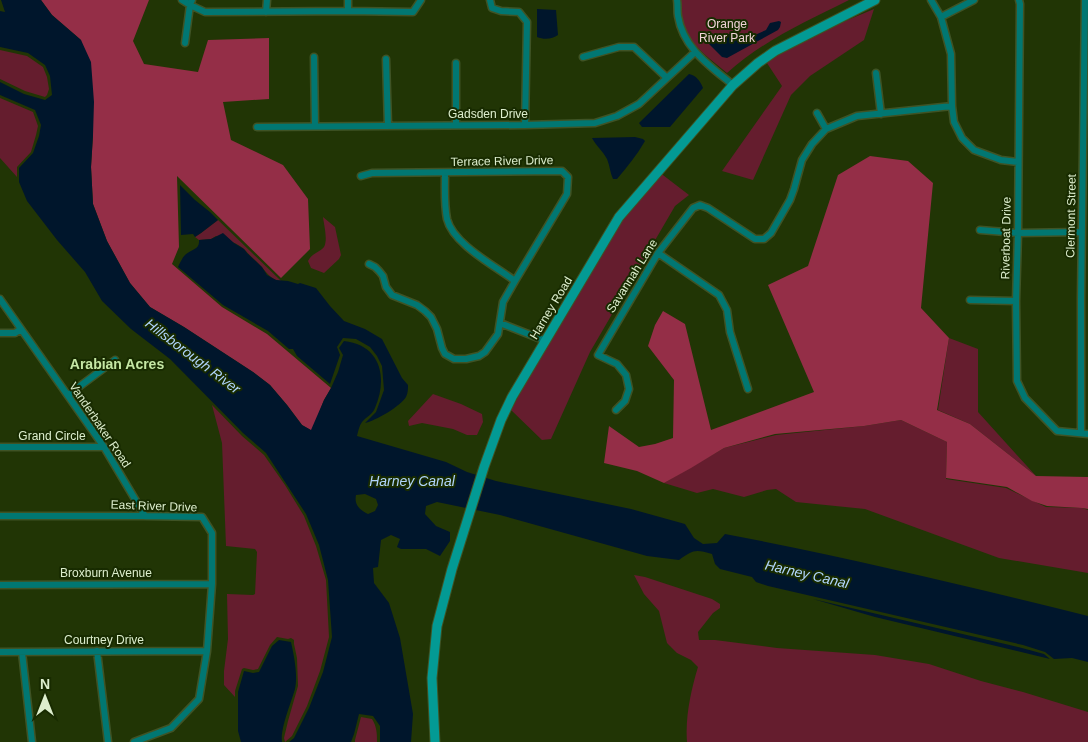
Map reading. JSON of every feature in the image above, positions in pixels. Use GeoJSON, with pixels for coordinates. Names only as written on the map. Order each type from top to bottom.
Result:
{"type":"FeatureCollection","features":[{"type":"Feature","properties":{"kind":"street"},"geometry":{"type":"LineString","coordinates":[[182,0],[191,3],[205,12],[413,12],[421,1]]}},
{"type":"Feature","properties":{"kind":"street"},"geometry":{"type":"LineString","coordinates":[[266,0],[266,12]]}},
{"type":"Feature","properties":{"kind":"street"},"geometry":{"type":"LineString","coordinates":[[348,0],[348,11]]}},
{"type":"Feature","properties":{"kind":"street"},"geometry":{"type":"LineString","coordinates":[[490,0],[492,8],[500,11],[519,12],[527,22],[525,125]]}},
{"type":"Feature","properties":{"kind":"street"},"geometry":{"type":"LineString","coordinates":[[678,0],[678,16],[683,33],[695,52],[733,86]]}},
{"type":"Feature","properties":{"kind":"street","name":"Harney Road"},"geometry":{"type":"LineString","coordinates":[[435,742],[432,678],[437,626],[452,569],[484,467],[501,420],[512,397],[619,218],[733,86],[758,63],[775,52],[875,0]]}},
{"type":"Feature","properties":{"kind":"street"},"geometry":{"type":"LineString","coordinates":[[931,0],[941,17],[951,54],[954,122],[962,138],[974,150],[1001,160],[1018,162]]}},
{"type":"Feature","properties":{"kind":"street"},"geometry":{"type":"LineString","coordinates":[[941,17],[974,0]]}},
{"type":"Feature","properties":{"kind":"street","name":"Riverboat Drive"},"geometry":{"type":"LineString","coordinates":[[1019,0],[1017,381],[1025,398],[1057,431],[1084,433]]}},
{"type":"Feature","properties":{"kind":"street","name":"Clermont Street"},"geometry":{"type":"LineString","coordinates":[[1084,433],[1085,300],[1082,232],[1086,162],[1086,0]]}},
{"type":"Feature","properties":{"kind":"street"},"geometry":{"type":"LineString","coordinates":[[185,43],[191,3]]}},
{"type":"Feature","properties":{"kind":"street"},"geometry":{"type":"LineString","coordinates":[[583,57],[619,47],[634,47],[667,78]]}},
{"type":"Feature","properties":{"kind":"street","name":"Gadsden Drive"},"geometry":{"type":"LineString","coordinates":[[257,127],[595,123],[617,116],[639,104],[695,52]]}},
{"type":"Feature","properties":{"kind":"street"},"geometry":{"type":"LineString","coordinates":[[314,57],[315,126]]}},
{"type":"Feature","properties":{"kind":"street"},"geometry":{"type":"LineString","coordinates":[[386,59],[388,126]]}},
{"type":"Feature","properties":{"kind":"street"},"geometry":{"type":"LineString","coordinates":[[456,63],[456,125]]}},
{"type":"Feature","properties":{"kind":"street"},"geometry":{"type":"LineString","coordinates":[[876,73],[881,114]]}},
{"type":"Feature","properties":{"kind":"street","name":"Savannah Lane"},"geometry":{"type":"LineString","coordinates":[[616,410],[625,401],[629,389],[626,375],[617,364],[598,355],[658,254],[693,208],[700,204],[755,239],[764,239],[770,233],[790,200],[802,160],[812,144],[826,129],[857,116],[952,106]]}},
{"type":"Feature","properties":{"kind":"street"},"geometry":{"type":"LineString","coordinates":[[817,113],[826,129]]}},
{"type":"Feature","properties":{"kind":"street","name":"Terrace River Drive"},"geometry":{"type":"LineString","coordinates":[[361,176],[372,173],[562,171],[568,177],[567,194],[503,302],[498,334],[485,352],[479,356],[454,359],[445,354],[438,329],[426,311],[417,305],[392,295],[386,287],[379,270],[369,264]]}},
{"type":"Feature","properties":{"kind":"street"},"geometry":{"type":"LineString","coordinates":[[445,172],[447,221],[455,235],[467,247],[515,280]]}},
{"type":"Feature","properties":{"kind":"street"},"geometry":{"type":"LineString","coordinates":[[980,230],[1018,233],[1082,232]]}},
{"type":"Feature","properties":{"kind":"street"},"geometry":{"type":"LineString","coordinates":[[658,254],[718,295],[724,303],[727,310],[730,332],[748,389]]}},
{"type":"Feature","properties":{"kind":"street","name":"Vanderbaker Road"},"geometry":{"type":"LineString","coordinates":[[0,299],[104,447],[145,516]]}},
{"type":"Feature","properties":{"kind":"street"},"geometry":{"type":"LineString","coordinates":[[970,300],[1016,301]]}},
{"type":"Feature","properties":{"kind":"street"},"geometry":{"type":"LineString","coordinates":[[500,323],[546,341]]}},
{"type":"Feature","properties":{"kind":"street"},"geometry":{"type":"LineString","coordinates":[[0,333],[15,333],[21,330]]}},
{"type":"Feature","properties":{"kind":"street"},"geometry":{"type":"LineString","coordinates":[[68,395],[115,360]]}},
{"type":"Feature","properties":{"kind":"street","name":"Grand Circle"},"geometry":{"type":"LineString","coordinates":[[0,447],[104,447]]}},
{"type":"Feature","properties":{"kind":"street","name":"East River Drive"},"geometry":{"type":"LineString","coordinates":[[0,516],[202,517],[212,532],[212,584],[207,651],[199,699],[170,728],[134,742]]}},
{"type":"Feature","properties":{"kind":"street","name":"Broxburn Avenue"},"geometry":{"type":"LineString","coordinates":[[0,585],[212,584]]}},
{"type":"Feature","properties":{"kind":"street"},"geometry":{"type":"LineString","coordinates":[[97,651],[108,742]]}},
{"type":"Feature","properties":{"kind":"street","name":"Courtney Drive"},"geometry":{"type":"LineString","coordinates":[[0,652],[207,651]]}},
{"type":"Feature","properties":{"kind":"street"},"geometry":{"type":"LineString","coordinates":[[22,652],[32,742]]}},
{"type":"Feature","properties":{"kind":"green space","name":"Orange River Park"},"geometry":{"type":"Polygon","coordinates":[[[680,0],[849,0],[770,41],[727,73],[693,43],[685,31],[680,12],[680,0]]]}},
{"type":"Feature","properties":{"kind":"green space"},"geometry":{"type":"Polygon","coordinates":[[[874,9],[864,40],[810,76],[791,95],[753,180],[722,171],[782,86],[765,60],[793,43],[874,9]]]}},
{"type":"Feature","properties":{"kind":"green space"},"geometry":{"type":"Polygon","coordinates":[[[0,50],[27,56],[43,67],[49,89],[45,97],[25,91],[0,79],[0,50]]]}},
{"type":"Feature","properties":{"kind":"green space"},"geometry":{"type":"Polygon","coordinates":[[[0,98],[33,112],[38,126],[31,152],[17,167],[17,177],[0,158],[0,98]]]}},
{"type":"Feature","properties":{"kind":"green space"},"geometry":{"type":"Polygon","coordinates":[[[659,172],[689,195],[675,206],[590,352],[551,439],[542,440],[511,410],[552,334],[613,229],[659,172]]]}},
{"type":"Feature","properties":{"kind":"green space"},"geometry":{"type":"Polygon","coordinates":[[[323,217],[335,227],[341,255],[324,273],[311,268],[308,261],[311,256],[324,247],[326,240],[323,217]]]}},
{"type":"Feature","properties":{"kind":"green space"},"geometry":{"type":"Polygon","coordinates":[[[218,220],[281,281],[271,277],[245,250],[235,243],[216,236],[211,239],[199,240],[195,237],[218,220]]]}},
{"type":"Feature","properties":{"kind":"green space"},"geometry":{"type":"Polygon","coordinates":[[[949,338],[978,349],[978,412],[1036,476],[970,424],[938,410],[949,338]]]}},
{"type":"Feature","properties":{"kind":"green space"},"geometry":{"type":"Polygon","coordinates":[[[433,394],[482,414],[483,422],[477,435],[467,435],[453,429],[422,423],[409,426],[408,421],[433,394]]]}},
{"type":"Feature","properties":{"kind":"green space"},"geometry":{"type":"Polygon","coordinates":[[[212,405],[242,436],[264,455],[285,485],[304,516],[316,546],[326,580],[329,637],[320,671],[307,706],[292,736],[285,742],[284,738],[298,686],[294,640],[277,637],[270,645],[258,669],[242,669],[235,697],[224,685],[228,639],[227,594],[255,594],[257,552],[255,549],[226,546],[222,443],[212,405]]]}},
{"type":"Feature","properties":{"kind":"green space"},"geometry":{"type":"Polygon","coordinates":[[[901,420],[947,442],[946,479],[1006,488],[1046,507],[1082,508],[1088,510],[1088,573],[999,558],[865,509],[796,502],[776,489],[744,497],[713,489],[697,493],[664,483],[724,448],[776,435],[864,426],[901,420]]]}},
{"type":"Feature","properties":{"kind":"green space"},"geometry":{"type":"Polygon","coordinates":[[[634,575],[712,599],[720,604],[720,608],[713,613],[698,632],[699,640],[875,655],[929,664],[1088,712],[1088,742],[687,742],[689,704],[698,667],[691,660],[677,653],[667,643],[659,611],[644,594],[634,575]]]}},
{"type":"Feature","properties":{"kind":"green space"},"geometry":{"type":"Polygon","coordinates":[[[361,717],[372,719],[376,728],[377,742],[355,742],[361,717]]]}},
{"type":"Feature","properties":{"kind":"shaded area"},"geometry":{"type":"Polygon","coordinates":[[[41,0],[149,0],[133,41],[144,64],[198,72],[208,40],[269,38],[269,99],[223,102],[231,140],[283,165],[308,199],[310,249],[281,278],[177,176],[179,247],[172,264],[222,307],[267,334],[331,388],[324,400],[312,431],[302,425],[270,385],[184,327],[150,307],[130,283],[107,241],[93,204],[91,167],[93,135],[81,40],[52,15],[41,0]]]}},
{"type":"Feature","properties":{"kind":"shaded area"},"geometry":{"type":"Polygon","coordinates":[[[870,156],[908,161],[933,183],[921,308],[949,338],[937,410],[970,424],[1036,476],[1088,477],[1088,509],[1047,506],[1032,501],[1007,487],[946,478],[947,442],[901,420],[864,426],[775,434],[724,448],[664,483],[637,471],[604,463],[609,426],[639,447],[673,438],[674,380],[648,346],[655,325],[663,311],[685,324],[711,430],[814,392],[768,285],[808,266],[838,175],[870,156]]]}},
{"type":"Feature","properties":{"kind":"water"},"geometry":{"type":"Polygon","coordinates":[[[1,0],[41,0],[52,15],[81,40],[91,62],[94,102],[91,167],[93,204],[107,241],[130,283],[150,307],[184,327],[270,385],[302,425],[311,430],[338,372],[343,355],[339,348],[344,341],[356,344],[366,349],[373,356],[381,375],[379,397],[374,410],[362,422],[357,436],[446,462],[467,472],[496,481],[631,509],[685,524],[694,538],[703,544],[717,543],[725,534],[907,572],[1088,616],[1088,662],[1072,658],[1054,659],[1045,652],[1023,645],[768,586],[756,582],[752,577],[720,569],[715,564],[712,554],[706,552],[694,551],[679,560],[647,556],[500,515],[437,502],[426,506],[425,514],[436,526],[450,532],[450,541],[440,556],[426,549],[401,549],[397,547],[400,539],[391,535],[381,540],[378,567],[373,568],[374,583],[389,603],[400,638],[413,714],[411,742],[380,742],[380,726],[373,716],[359,714],[351,742],[289,742],[294,738],[309,708],[323,672],[332,637],[328,580],[319,545],[306,514],[266,453],[243,433],[170,359],[131,329],[102,301],[85,272],[27,201],[19,182],[19,168],[33,153],[41,125],[35,110],[0,95],[0,82],[24,94],[45,100],[52,95],[50,76],[45,65],[28,53],[0,47],[0,11],[5,12],[1,0]],[[365,494],[356,495],[358,507],[368,514],[375,511],[378,505],[376,499],[365,494]]]}},
{"type":"Feature","properties":{"kind":"water"},"geometry":{"type":"Polygon","coordinates":[[[537,9],[556,10],[558,35],[548,39],[537,37],[537,9]]]}},
{"type":"Feature","properties":{"kind":"water"},"geometry":{"type":"Polygon","coordinates":[[[781,22],[778,30],[727,58],[722,57],[703,38],[705,35],[735,34],[748,38],[766,30],[770,23],[781,22]]]}},
{"type":"Feature","properties":{"kind":"water"},"geometry":{"type":"Polygon","coordinates":[[[689,74],[698,79],[703,88],[670,127],[642,127],[639,123],[689,74]]]}},
{"type":"Feature","properties":{"kind":"water"},"geometry":{"type":"Polygon","coordinates":[[[635,137],[645,141],[617,179],[613,179],[604,153],[592,138],[635,137]]]}},
{"type":"Feature","properties":{"kind":"water"},"geometry":{"type":"Polygon","coordinates":[[[180,185],[218,220],[195,237],[193,234],[181,235],[180,185]]]}},
{"type":"Feature","properties":{"kind":"water"},"geometry":{"type":"Polygon","coordinates":[[[223,233],[244,249],[262,267],[267,275],[276,280],[300,283],[316,288],[344,321],[365,329],[382,339],[402,378],[408,385],[407,394],[403,401],[387,413],[365,423],[376,412],[384,390],[382,366],[370,347],[356,339],[343,338],[337,347],[340,355],[330,384],[297,356],[293,349],[289,349],[268,331],[223,305],[178,267],[185,255],[198,246],[199,240],[211,239],[223,233]]]}},
{"type":"Feature","properties":{"kind":"water"},"geometry":{"type":"Polygon","coordinates":[[[813,599],[1022,648],[1044,654],[1050,659],[875,617],[813,599]]]}},
{"type":"Feature","properties":{"kind":"water"},"geometry":{"type":"Polygon","coordinates":[[[279,640],[291,642],[296,678],[295,689],[286,716],[282,742],[241,742],[238,731],[238,692],[244,671],[259,672],[272,646],[279,640]]]}},
{"type":"Feature","properties":{"kind":"district","name":"Arabian Acres"},"geometry":{"type":"Point","coordinates":[117,364]}},
{"type":"Feature","properties":{"kind":"water label","name":"Hillsborough River"},"geometry":{"type":"Point","coordinates":[193,356]}},
{"type":"Feature","properties":{"kind":"water label","name":"Harney Canal"},"geometry":{"type":"Point","coordinates":[412,481]}},
{"type":"Feature","properties":{"kind":"water label","name":"Harney Canal"},"geometry":{"type":"Point","coordinates":[807,574]}}]}
